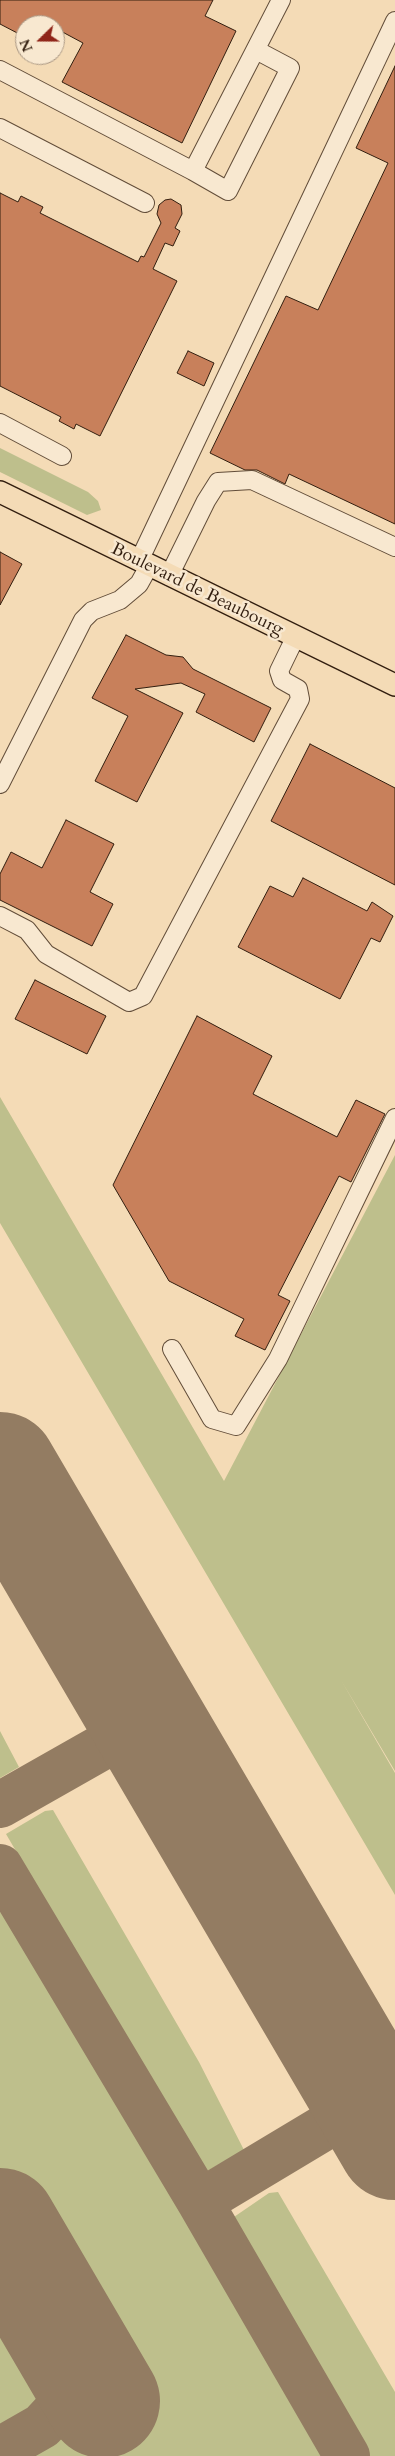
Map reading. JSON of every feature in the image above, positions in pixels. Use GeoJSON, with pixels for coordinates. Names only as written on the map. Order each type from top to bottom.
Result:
{"type":"FeatureCollection","features":[{"type":"Feature","properties":{"kind":"main road","name":"Boulevard de Beaubourg"},"geometry":{"type":"LineString","coordinates":[[0,492],[142,571],[169,576],[395,685]]}},
{"type":"Feature","properties":{"kind":"lane"},"geometry":{"type":"LineString","coordinates":[[194,171],[281,0]]}},
{"type":"Feature","properties":{"kind":"lane"},"geometry":{"type":"LineString","coordinates":[[0,784],[83,620],[92,611],[120,600],[142,571],[395,21]]}},
{"type":"Feature","properties":{"kind":"lane"},"geometry":{"type":"LineString","coordinates":[[0,70],[228,190],[290,68],[256,50]]}},
{"type":"Feature","properties":{"kind":"lane"},"geometry":{"type":"LineString","coordinates":[[0,128],[145,203]]}},
{"type":"Feature","properties":{"kind":"lane"},"geometry":{"type":"LineString","coordinates":[[0,423],[62,456]]}},
{"type":"Feature","properties":{"kind":"lane"},"geometry":{"type":"LineString","coordinates":[[169,576],[206,501],[218,482],[252,480],[395,547]]}},
{"type":"Feature","properties":{"kind":"lane"},"geometry":{"type":"LineString","coordinates":[[0,916],[27,930],[46,954],[129,1002],[143,996],[300,699],[298,689],[282,680],[278,671],[295,638]]}},
{"type":"Feature","properties":{"kind":"lane"},"geometry":{"type":"LineString","coordinates":[[172,1349],[212,1419],[236,1426],[278,1359],[395,1118]]}},
{"type":"Feature","properties":{"kind":"green space"},"geometry":{"type":"Polygon","coordinates":[[[0,448],[88,492],[98,501],[101,510],[87,515],[0,472],[0,448]]]}},
{"type":"Feature","properties":{"kind":"green space"},"geometry":{"type":"Polygon","coordinates":[[[0,1097],[224,1481],[395,1155],[395,1771],[341,1680],[395,1773],[395,1895],[0,1223],[0,1097]]]}},
{"type":"Feature","properties":{"kind":"green space"},"geometry":{"type":"Polygon","coordinates":[[[0,1731],[19,1767],[0,1778],[0,1731]]]}},
{"type":"Feature","properties":{"kind":"green space"},"geometry":{"type":"Polygon","coordinates":[[[53,1810],[199,2062],[244,2150],[204,2173],[6,1834],[45,1811],[53,1810]]]}},
{"type":"Feature","properties":{"kind":"green space"},"geometry":{"type":"Polygon","coordinates":[[[0,1898],[326,2456],[12,2456],[124,2389],[0,2177],[0,1898]]]}},
{"type":"Feature","properties":{"kind":"green space"},"geometry":{"type":"Polygon","coordinates":[[[278,2192],[395,2392],[395,2456],[370,2456],[231,2219],[269,2193],[278,2192]]]}},
{"type":"Feature","properties":{"kind":"green space"},"geometry":{"type":"Polygon","coordinates":[[[0,2278],[44,2353],[49,2378],[44,2398],[39,2408],[22,2426],[0,2439],[0,2278]]]}},
{"type":"Feature","properties":{"kind":"building"},"geometry":{"type":"Polygon","coordinates":[[[0,0],[213,0],[205,16],[236,31],[182,143],[62,82],[83,43],[65,33],[65,15],[15,15],[15,32],[0,24],[0,0]]]}},
{"type":"Feature","properties":{"kind":"building"},"geometry":{"type":"Polygon","coordinates":[[[395,66],[395,524],[289,474],[285,484],[257,470],[245,470],[210,453],[286,296],[318,310],[388,163],[356,148],[395,66]]]}},
{"type":"Feature","properties":{"kind":"building"},"geometry":{"type":"Polygon","coordinates":[[[0,193],[18,202],[21,196],[43,207],[40,213],[138,262],[141,256],[144,257],[161,223],[157,214],[159,205],[165,200],[171,199],[181,205],[182,214],[175,228],[180,231],[173,246],[165,243],[153,269],[177,281],[100,436],[76,424],[74,429],[59,421],[61,417],[0,386],[0,193]]]}},
{"type":"Feature","properties":{"kind":"building"},"geometry":{"type":"Polygon","coordinates":[[[188,351],[214,363],[204,386],[177,373],[188,351]]]}},
{"type":"Feature","properties":{"kind":"building"},"geometry":{"type":"Polygon","coordinates":[[[0,552],[22,564],[0,605],[0,552]]]}},
{"type":"Feature","properties":{"kind":"building"},"geometry":{"type":"Polygon","coordinates":[[[126,635],[166,655],[183,657],[193,669],[271,708],[254,742],[196,712],[205,694],[181,683],[135,689],[183,713],[137,802],[95,781],[128,716],[92,698],[126,635]]]}},
{"type":"Feature","properties":{"kind":"building"},"geometry":{"type":"Polygon","coordinates":[[[310,744],[395,788],[395,885],[271,821],[310,744]]]}},
{"type":"Feature","properties":{"kind":"building"},"geometry":{"type":"Polygon","coordinates":[[[66,820],[114,844],[90,892],[113,904],[92,946],[0,900],[0,874],[11,852],[42,868],[66,820]]]}},
{"type":"Feature","properties":{"kind":"building"},"geometry":{"type":"Polygon","coordinates":[[[303,878],[367,911],[372,902],[393,916],[380,942],[371,938],[340,999],[238,947],[270,886],[293,897],[303,878]]]}},
{"type":"Feature","properties":{"kind":"building"},"geometry":{"type":"Polygon","coordinates":[[[35,980],[106,1016],[87,1054],[15,1019],[35,980]]]}},
{"type":"Feature","properties":{"kind":"building"},"geometry":{"type":"Polygon","coordinates":[[[197,1016],[272,1056],[253,1094],[337,1137],[356,1100],[385,1114],[351,1182],[339,1176],[278,1295],[290,1301],[265,1350],[235,1336],[244,1319],[169,1281],[113,1185],[197,1016]]]}},
{"type":"Feature","properties":{"kind":"taxiway"},"geometry":{"type":"LineString","coordinates":[[0,1551],[36,1530]]}},
{"type":"Feature","properties":{"kind":"taxiway"},"geometry":{"type":"LineString","coordinates":[[0,1805],[148,1721]]}},
{"type":"Feature","properties":{"kind":"taxiway"},"geometry":{"type":"LineString","coordinates":[[0,1867],[200,2202],[347,2456]]}},
{"type":"Feature","properties":{"kind":"taxiway"},"geometry":{"type":"LineString","coordinates":[[200,2202],[370,2100]]}},
{"type":"Feature","properties":{"kind":"taxiway"},"geometry":{"type":"LineString","coordinates":[[0,2450],[42,2426],[55,2412],[64,2395],[69,2365],[57,2323]]}},
{"type":"Feature","properties":{"kind":"runway"},"geometry":{"type":"LineString","coordinates":[[0,1469],[395,2143]]}},
{"type":"Feature","properties":{"kind":"runway"},"geometry":{"type":"LineString","coordinates":[[0,2225],[103,2401]]}}]}
